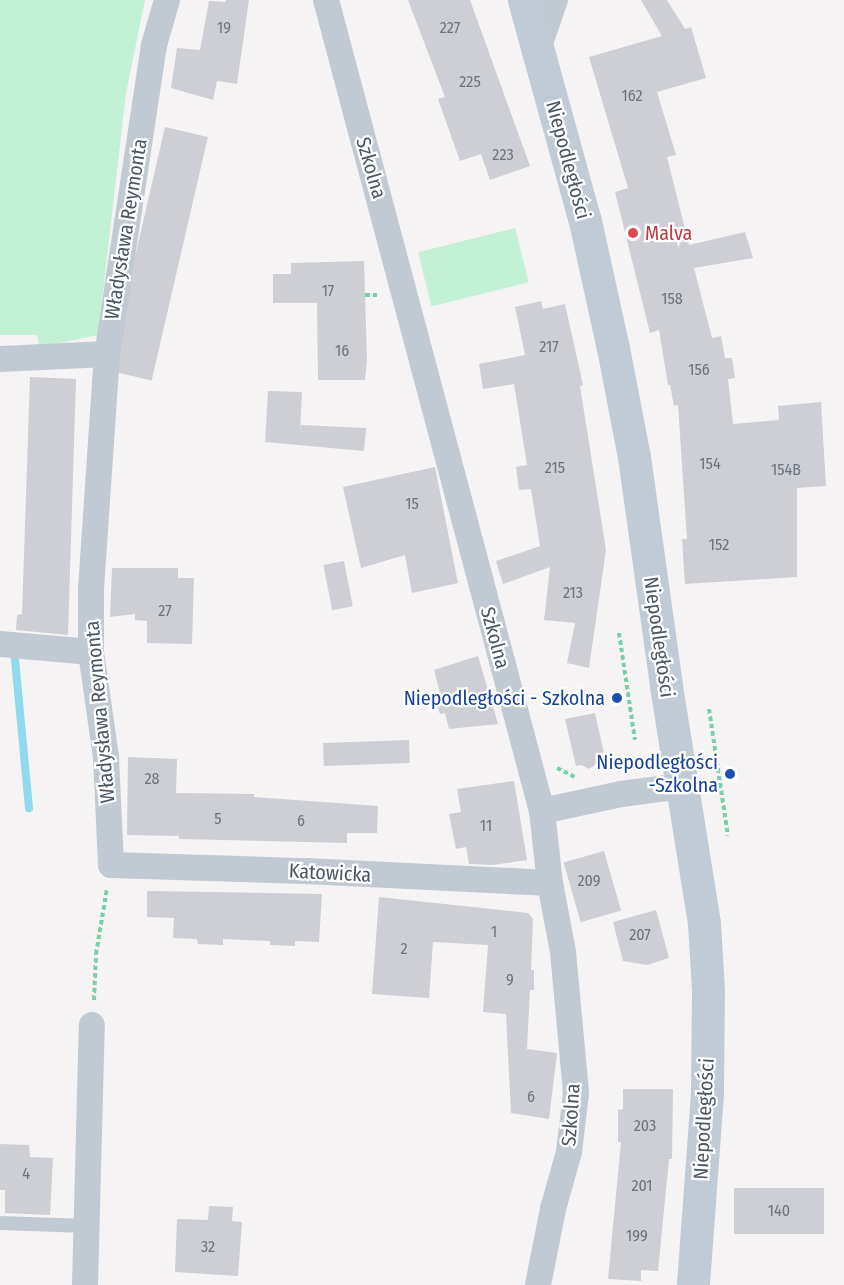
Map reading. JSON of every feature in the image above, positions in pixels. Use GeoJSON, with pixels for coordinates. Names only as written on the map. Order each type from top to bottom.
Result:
{"type":"FeatureCollection","features":[{"type":"Feature","properties":{"kind":"main road","name":"Niepodległości"},"geometry":{"type":"LineString","coordinates":[[524,0],[585,220],[613,348],[634,457],[666,686],[704,923],[708,991],[707,1093],[693,1285]]}},
{"type":"Feature","properties":{"kind":"street","name":"Władysława Reymonta"},"geometry":{"type":"LineString","coordinates":[[111,865],[106,758],[91,652],[91,590],[107,354],[154,45],[167,0]]}},
{"type":"Feature","properties":{"kind":"street","name":"Szkolna"},"geometry":{"type":"LineString","coordinates":[[326,0],[542,811],[550,883],[563,952],[576,1093],[569,1152],[538,1285]]}},
{"type":"Feature","properties":{"kind":"street"},"geometry":{"type":"LineString","coordinates":[[538,49],[555,0]]}},
{"type":"Feature","properties":{"kind":"street"},"geometry":{"type":"LineString","coordinates":[[0,359],[107,354]]}},
{"type":"Feature","properties":{"kind":"street"},"geometry":{"type":"LineString","coordinates":[[0,644],[91,652]]}},
{"type":"Feature","properties":{"kind":"street"},"geometry":{"type":"LineString","coordinates":[[542,811],[621,794],[683,786]]}},
{"type":"Feature","properties":{"kind":"street","name":"Katowicka"},"geometry":{"type":"LineString","coordinates":[[111,865],[306,871],[550,883]]}},
{"type":"Feature","properties":{"kind":"street"},"geometry":{"type":"LineString","coordinates":[[85,1285],[92,1025]]}},
{"type":"Feature","properties":{"kind":"lane"},"geometry":{"type":"LineString","coordinates":[[0,1223],[87,1226]]}},
{"type":"Feature","properties":{"kind":"path"},"geometry":{"type":"LineString","coordinates":[[619,633],[635,741]]}},
{"type":"Feature","properties":{"kind":"path"},"geometry":{"type":"LineString","coordinates":[[709,709],[728,836]]}},
{"type":"Feature","properties":{"kind":"path"},"geometry":{"type":"LineString","coordinates":[[92,1025],[96,954],[111,865]]}},
{"type":"Feature","properties":{"kind":"green space"},"geometry":{"type":"Polygon","coordinates":[[[0,0],[145,0],[126,93],[98,335],[39,347],[37,335],[0,335],[0,0]]]}},
{"type":"Feature","properties":{"kind":"green space"},"geometry":{"type":"Polygon","coordinates":[[[515,228],[529,282],[432,307],[418,252],[515,228]]]}},
{"type":"Feature","properties":{"kind":"building"},"geometry":{"type":"Polygon","coordinates":[[[226,0],[249,0],[237,84],[217,81],[213,100],[171,88],[177,48],[200,50],[209,1],[225,2],[226,0]]]}},
{"type":"Feature","properties":{"kind":"building"},"geometry":{"type":"Polygon","coordinates":[[[408,0],[470,0],[530,166],[490,180],[481,154],[460,161],[438,99],[445,97],[408,0]]]}},
{"type":"Feature","properties":{"kind":"building"},"geometry":{"type":"Polygon","coordinates":[[[641,0],[667,0],[685,29],[691,27],[706,78],[657,92],[676,155],[667,157],[689,245],[745,232],[753,258],[694,268],[712,338],[721,336],[725,358],[732,358],[735,378],[728,379],[733,424],[779,420],[778,406],[821,402],[826,486],[797,488],[797,577],[685,584],[682,539],[687,539],[678,405],[674,406],[670,385],[668,385],[659,330],[650,333],[615,192],[628,188],[589,57],[662,36],[641,0]]]}},
{"type":"Feature","properties":{"kind":"building"},"geometry":{"type":"Polygon","coordinates":[[[165,127],[208,137],[152,380],[109,371],[165,127]]]}},
{"type":"Feature","properties":{"kind":"building"},"geometry":{"type":"Polygon","coordinates":[[[364,261],[367,359],[365,380],[318,380],[317,303],[273,303],[273,274],[291,274],[291,263],[364,261]]]}},
{"type":"Feature","properties":{"kind":"building"},"geometry":{"type":"Polygon","coordinates":[[[541,301],[543,309],[565,304],[583,385],[580,386],[606,550],[589,668],[567,663],[575,623],[544,620],[550,567],[503,584],[496,561],[540,546],[531,489],[519,490],[516,467],[527,465],[514,384],[483,389],[479,364],[525,355],[515,307],[541,301]]]}},
{"type":"Feature","properties":{"kind":"building"},"geometry":{"type":"Polygon","coordinates":[[[30,377],[76,379],[68,635],[16,630],[17,615],[22,614],[30,377]]]}},
{"type":"Feature","properties":{"kind":"building"},"geometry":{"type":"Polygon","coordinates":[[[268,391],[302,392],[300,433],[301,425],[366,428],[364,451],[265,442],[268,391]]]}},
{"type":"Feature","properties":{"kind":"building"},"geometry":{"type":"Polygon","coordinates":[[[435,467],[458,583],[412,593],[405,555],[361,568],[343,487],[435,467]]]}},
{"type":"Feature","properties":{"kind":"building"},"geometry":{"type":"Polygon","coordinates":[[[344,561],[353,606],[332,610],[323,565],[344,561]]]}},
{"type":"Feature","properties":{"kind":"building"},"geometry":{"type":"Polygon","coordinates":[[[112,568],[178,568],[178,578],[194,578],[192,644],[147,643],[147,621],[135,620],[135,614],[110,617],[112,568]]]}},
{"type":"Feature","properties":{"kind":"building"},"geometry":{"type":"Polygon","coordinates":[[[478,656],[498,724],[449,729],[445,713],[440,714],[434,695],[440,693],[434,670],[478,656]]]}},
{"type":"Feature","properties":{"kind":"building"},"geometry":{"type":"Polygon","coordinates":[[[595,713],[605,758],[589,769],[582,765],[576,766],[565,719],[595,713]]]}},
{"type":"Feature","properties":{"kind":"building"},"geometry":{"type":"Polygon","coordinates":[[[409,740],[410,763],[324,766],[323,743],[409,740]]]}},
{"type":"Feature","properties":{"kind":"building"},"geometry":{"type":"Polygon","coordinates":[[[128,757],[177,759],[176,793],[254,794],[254,797],[378,806],[377,833],[347,833],[347,843],[179,839],[179,836],[127,835],[128,757]]]}},
{"type":"Feature","properties":{"kind":"building"},"geometry":{"type":"Polygon","coordinates":[[[514,781],[527,860],[493,865],[469,864],[466,847],[456,849],[449,814],[461,812],[457,789],[514,781]]]}},
{"type":"Feature","properties":{"kind":"building"},"geometry":{"type":"Polygon","coordinates":[[[604,851],[621,911],[581,922],[564,863],[604,851]]]}},
{"type":"Feature","properties":{"kind":"building"},"geometry":{"type":"Polygon","coordinates":[[[147,891],[322,894],[319,942],[295,941],[295,946],[270,945],[270,941],[223,939],[223,945],[198,944],[197,939],[173,938],[174,918],[147,917],[147,891]]]}},
{"type":"Feature","properties":{"kind":"building"},"geometry":{"type":"Polygon","coordinates":[[[379,897],[528,913],[533,919],[531,970],[534,970],[534,990],[530,990],[527,1049],[557,1053],[549,1119],[511,1113],[506,1014],[483,1012],[488,945],[433,942],[429,998],[372,994],[379,897]]]}},
{"type":"Feature","properties":{"kind":"building"},"geometry":{"type":"Polygon","coordinates":[[[656,910],[669,958],[647,965],[623,961],[613,922],[656,910]]]}},
{"type":"Feature","properties":{"kind":"building"},"geometry":{"type":"Polygon","coordinates":[[[623,1089],[673,1089],[672,1159],[669,1159],[658,1271],[641,1270],[641,1281],[608,1279],[621,1142],[618,1142],[618,1110],[623,1109],[623,1089]]]}},
{"type":"Feature","properties":{"kind":"building"},"geometry":{"type":"Polygon","coordinates":[[[0,1144],[29,1145],[30,1157],[53,1158],[50,1215],[5,1213],[5,1190],[0,1190],[0,1144]]]}},
{"type":"Feature","properties":{"kind":"building"},"geometry":{"type":"Polygon","coordinates":[[[734,1188],[824,1188],[824,1234],[734,1234],[734,1188]]]}},
{"type":"Feature","properties":{"kind":"building"},"geometry":{"type":"Polygon","coordinates":[[[209,1206],[233,1207],[232,1221],[242,1222],[238,1276],[175,1272],[177,1219],[208,1220],[209,1206]]]}},
{"type":"Feature","properties":{"kind":"waterway"},"geometry":{"type":"LineString","coordinates":[[14,649],[29,808]]}},
{"type":"Feature","properties":{"kind":"place","name":"Malva"},"geometry":{"type":"Point","coordinates":[633,233]}},
{"type":"Feature","properties":{"kind":"place","name":"Niepodległości - Szkolna"},"geometry":{"type":"Point","coordinates":[617,698]}},
{"type":"Feature","properties":{"kind":"place","name":"Niepodległości -Szkolna"},"geometry":{"type":"Point","coordinates":[730,774]}}]}
